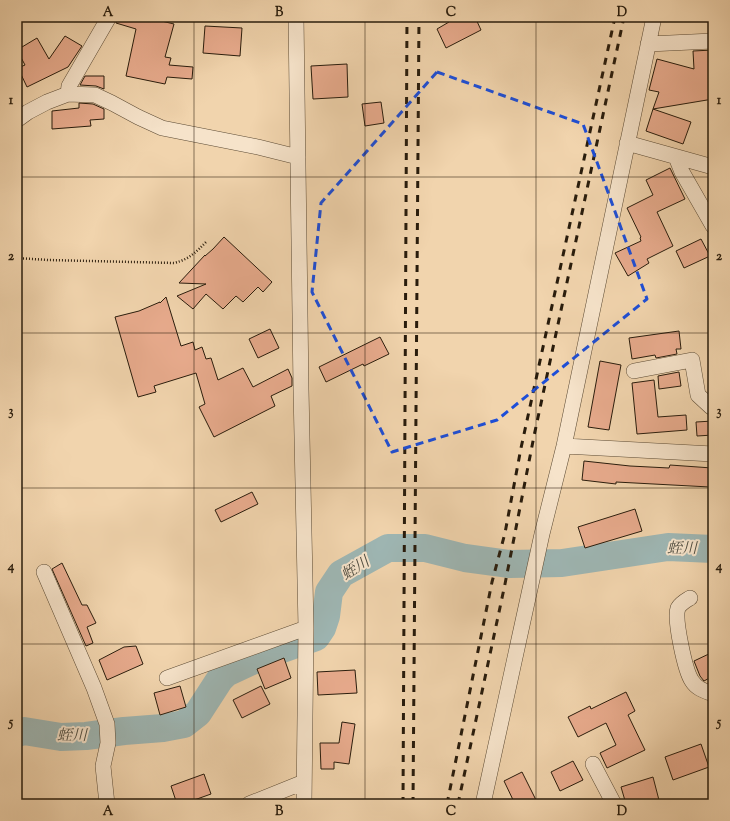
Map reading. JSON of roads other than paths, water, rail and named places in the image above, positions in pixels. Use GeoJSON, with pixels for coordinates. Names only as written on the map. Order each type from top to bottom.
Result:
{"type":"FeatureCollection","features":[{"type":"Feature","properties":{"kind":"street"},"geometry":{"type":"LineString","coordinates":[[68,94],[69,86],[109,17]]}},
{"type":"Feature","properties":{"kind":"street"},"geometry":{"type":"LineString","coordinates":[[296,17],[306,631],[304,804]]}},
{"type":"Feature","properties":{"kind":"street"},"geometry":{"type":"LineString","coordinates":[[483,804],[542,534],[564,446],[654,17]]}},
{"type":"Feature","properties":{"kind":"street"},"geometry":{"type":"LineString","coordinates":[[648,44],[713,41]]}},
{"type":"Feature","properties":{"kind":"street"},"geometry":{"type":"LineString","coordinates":[[17,120],[28,112],[47,102],[68,94],[95,95],[162,128],[258,147],[298,157]]}},
{"type":"Feature","properties":{"kind":"street"},"geometry":{"type":"LineString","coordinates":[[627,143],[713,167]]}},
{"type":"Feature","properties":{"kind":"street"},"geometry":{"type":"LineString","coordinates":[[676,157],[682,172],[713,226]]}},
{"type":"Feature","properties":{"kind":"street"},"geometry":{"type":"LineString","coordinates":[[634,371],[692,360],[698,395],[711,407],[713,406]]}},
{"type":"Feature","properties":{"kind":"street"},"geometry":{"type":"LineString","coordinates":[[564,446],[713,454]]}},
{"type":"Feature","properties":{"kind":"street"},"geometry":{"type":"LineString","coordinates":[[44,572],[94,688],[107,724],[108,743],[103,766],[107,804]]}},
{"type":"Feature","properties":{"kind":"street"},"geometry":{"type":"LineString","coordinates":[[690,598],[682,602],[679,606],[676,619],[686,665],[692,681],[698,688],[713,694]]}},
{"type":"Feature","properties":{"kind":"street"},"geometry":{"type":"LineString","coordinates":[[167,678],[306,631]]}},
{"type":"Feature","properties":{"kind":"street"},"geometry":{"type":"LineString","coordinates":[[593,764],[614,804]]}},
{"type":"Feature","properties":{"kind":"street"},"geometry":{"type":"LineString","coordinates":[[248,804],[304,782]]}},
{"type":"Feature","properties":{"kind":"waterway","name":"蛭川"},"geometry":{"type":"LineString","coordinates":[[17,733],[24,731],[61,737],[86,736],[163,728],[184,724],[198,713],[220,679],[226,673],[265,655],[316,637],[322,628],[326,616],[329,592],[341,574],[388,548],[425,548],[465,558],[510,564],[562,563],[668,547],[713,549]]}},
{"type":"Feature","properties":{"kind":"railway"},"geometry":{"type":"LineString","coordinates":[[403,804],[407,17]]}},
{"type":"Feature","properties":{"kind":"railway"},"geometry":{"type":"LineString","coordinates":[[413,804],[419,17]]}},
{"type":"Feature","properties":{"kind":"railway"},"geometry":{"type":"LineString","coordinates":[[447,804],[492,582],[505,533],[521,448],[615,17]]}},
{"type":"Feature","properties":{"kind":"railway"},"geometry":{"type":"LineString","coordinates":[[458,804],[505,584],[534,436],[624,17]]}}]}
